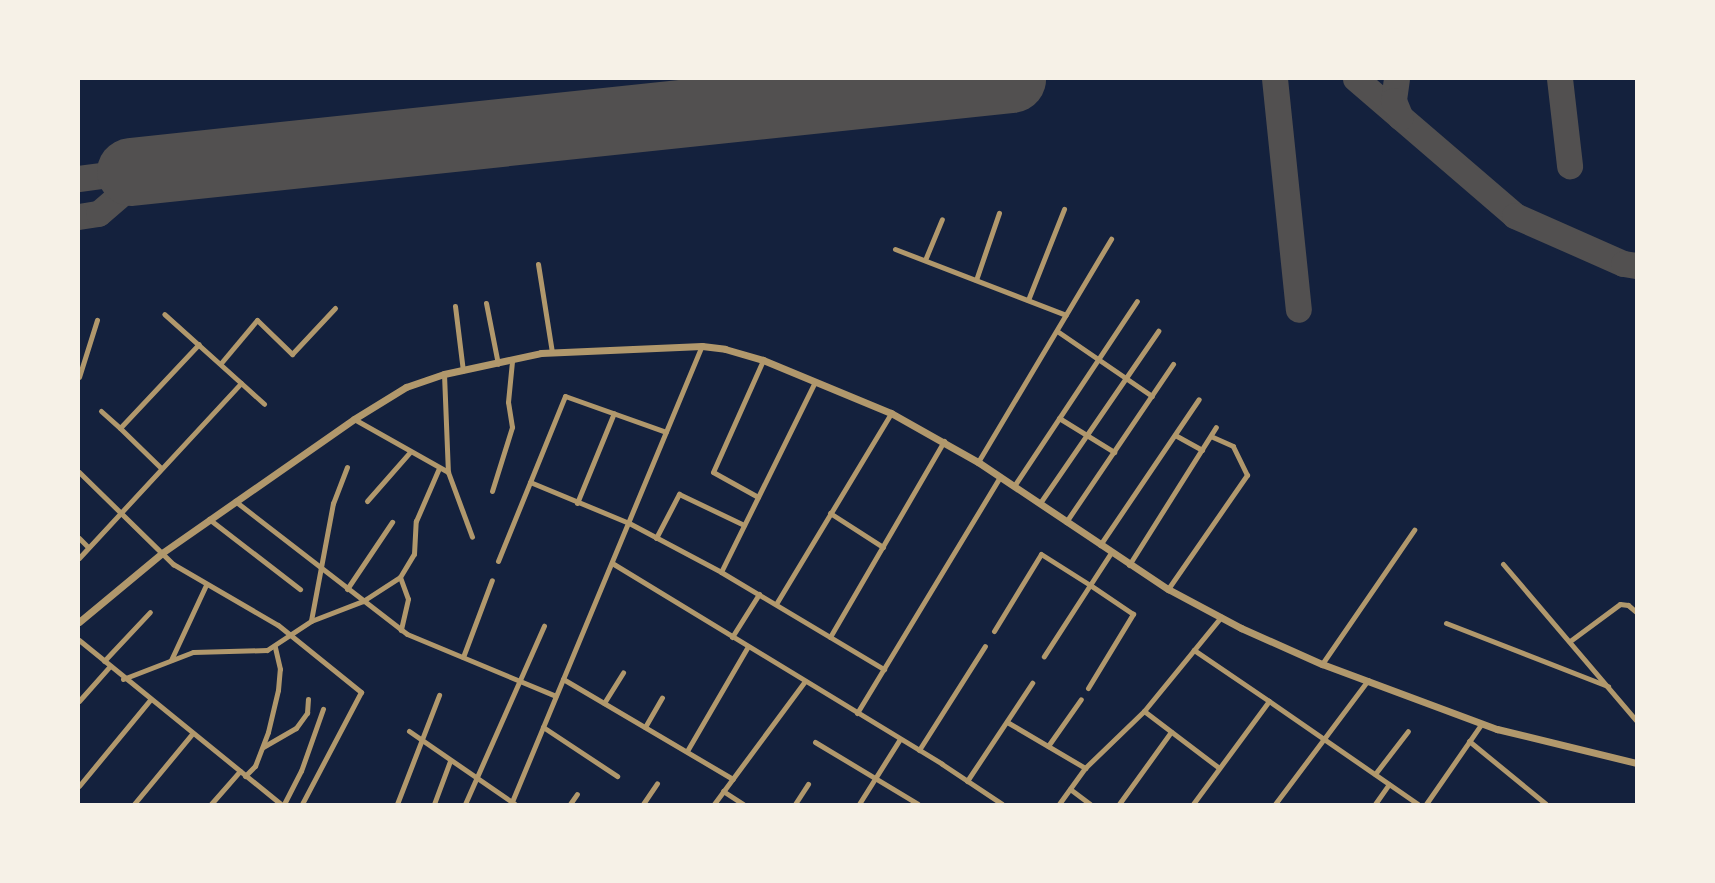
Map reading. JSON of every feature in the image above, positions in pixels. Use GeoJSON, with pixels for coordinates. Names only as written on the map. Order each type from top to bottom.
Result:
{"type":"FeatureCollection","features":[{"type":"Feature","properties":{"kind":"street"},"geometry":{"type":"LineString","coordinates":[[1028,300],[1064,209]]}},
{"type":"Feature","properties":{"kind":"street"},"geometry":{"type":"LineString","coordinates":[[976,280],[1000,213]]}},
{"type":"Feature","properties":{"kind":"street"},"geometry":{"type":"LineString","coordinates":[[925,260],[942,219]]}},
{"type":"Feature","properties":{"kind":"street"},"geometry":{"type":"LineString","coordinates":[[978,462],[1112,239]]}},
{"type":"Feature","properties":{"kind":"street"},"geometry":{"type":"LineString","coordinates":[[895,249],[1066,315]]}},
{"type":"Feature","properties":{"kind":"street"},"geometry":{"type":"LineString","coordinates":[[538,264],[552,352]]}},
{"type":"Feature","properties":{"kind":"street"},"geometry":{"type":"LineString","coordinates":[[1014,486],[1136,300]]}},
{"type":"Feature","properties":{"kind":"street"},"geometry":{"type":"LineString","coordinates":[[486,303],[498,365]]}},
{"type":"Feature","properties":{"kind":"street"},"geometry":{"type":"LineString","coordinates":[[456,306],[463,371]]}},
{"type":"Feature","properties":{"kind":"street"},"geometry":{"type":"LineString","coordinates":[[221,363],[257,320],[292,354],[335,308]]}},
{"type":"Feature","properties":{"kind":"street"},"geometry":{"type":"LineString","coordinates":[[164,314],[221,363],[264,404]]}},
{"type":"Feature","properties":{"kind":"street"},"geometry":{"type":"LineString","coordinates":[[79,378],[97,320]]}},
{"type":"Feature","properties":{"kind":"street"},"geometry":{"type":"LineString","coordinates":[[1057,331],[1152,396]]}},
{"type":"Feature","properties":{"kind":"street"},"geometry":{"type":"LineString","coordinates":[[1040,503],[1158,332]]}},
{"type":"Feature","properties":{"kind":"street"},"geometry":{"type":"LineString","coordinates":[[120,428],[199,344]]}},
{"type":"Feature","properties":{"kind":"street"},"geometry":{"type":"LineString","coordinates":[[409,731],[513,803],[702,346]]}},
{"type":"Feature","properties":{"kind":"street"},"geometry":{"type":"LineString","coordinates":[[79,622],[162,553],[394,393],[444,374],[498,365],[512,360],[552,352],[702,346],[725,349],[763,360],[890,413],[944,441],[978,462],[1040,503],[1099,546],[1168,589],[1220,617],[1322,664],[1482,724],[1636,763]]}},
{"type":"Feature","properties":{"kind":"street"},"geometry":{"type":"LineString","coordinates":[[492,491],[512,427],[508,402],[512,360]]}},
{"type":"Feature","properties":{"kind":"street"},"geometry":{"type":"LineString","coordinates":[[758,497],[713,472],[763,360]]}},
{"type":"Feature","properties":{"kind":"street"},"geometry":{"type":"LineString","coordinates":[[1066,522],[1174,364]]}},
{"type":"Feature","properties":{"kind":"street"},"geometry":{"type":"LineString","coordinates":[[444,374],[448,472],[472,537]]}},
{"type":"Feature","properties":{"kind":"street"},"geometry":{"type":"LineString","coordinates":[[721,572],[815,382]]}},
{"type":"Feature","properties":{"kind":"street"},"geometry":{"type":"LineString","coordinates":[[79,558],[119,512],[241,383]]}},
{"type":"Feature","properties":{"kind":"street"},"geometry":{"type":"LineString","coordinates":[[498,561],[565,396],[666,432]]}},
{"type":"Feature","properties":{"kind":"street"},"geometry":{"type":"LineString","coordinates":[[1099,546],[1199,400]]}},
{"type":"Feature","properties":{"kind":"street"},"geometry":{"type":"LineString","coordinates":[[100,411],[161,468]]}},
{"type":"Feature","properties":{"kind":"street"},"geometry":{"type":"LineString","coordinates":[[577,502],[614,413]]}},
{"type":"Feature","properties":{"kind":"street"},"geometry":{"type":"LineString","coordinates":[[776,604],[890,413]]}},
{"type":"Feature","properties":{"kind":"street"},"geometry":{"type":"LineString","coordinates":[[1059,418],[1114,452]]}},
{"type":"Feature","properties":{"kind":"street"},"geometry":{"type":"LineString","coordinates":[[354,419],[448,472]]}},
{"type":"Feature","properties":{"kind":"street"},"geometry":{"type":"LineString","coordinates":[[1130,565],[1216,427]]}},
{"type":"Feature","properties":{"kind":"street"},"geometry":{"type":"LineString","coordinates":[[1175,435],[1202,450]]}},
{"type":"Feature","properties":{"kind":"street"},"geometry":{"type":"LineString","coordinates":[[1168,589],[1247,474],[1233,446],[1211,436]]}},
{"type":"Feature","properties":{"kind":"street"},"geometry":{"type":"LineString","coordinates":[[830,637],[944,441]]}},
{"type":"Feature","properties":{"kind":"street"},"geometry":{"type":"LineString","coordinates":[[367,501],[410,452]]}},
{"type":"Feature","properties":{"kind":"street"},"geometry":{"type":"LineString","coordinates":[[311,621],[333,503],[347,467]]}},
{"type":"Feature","properties":{"kind":"street"},"geometry":{"type":"LineString","coordinates":[[123,679],[193,652],[275,647],[311,621],[363,601],[400,577],[414,554],[416,522],[439,468]]}},
{"type":"Feature","properties":{"kind":"street"},"geometry":{"type":"LineString","coordinates":[[79,472],[173,564],[292,636],[361,692],[302,804]]}},
{"type":"Feature","properties":{"kind":"street"},"geometry":{"type":"LineString","coordinates":[[857,713],[1000,477]]}},
{"type":"Feature","properties":{"kind":"street"},"geometry":{"type":"LineString","coordinates":[[530,482],[628,523],[721,572],[884,669]]}},
{"type":"Feature","properties":{"kind":"street"},"geometry":{"type":"LineString","coordinates":[[656,538],[679,494],[744,525]]}},
{"type":"Feature","properties":{"kind":"street"},"geometry":{"type":"LineString","coordinates":[[235,501],[401,630],[556,696]]}},
{"type":"Feature","properties":{"kind":"street"},"geometry":{"type":"LineString","coordinates":[[830,513],[883,547]]}},
{"type":"Feature","properties":{"kind":"street"},"geometry":{"type":"LineString","coordinates":[[209,519],[300,588]]}},
{"type":"Feature","properties":{"kind":"street"},"geometry":{"type":"LineString","coordinates":[[347,589],[392,522]]}},
{"type":"Feature","properties":{"kind":"street"},"geometry":{"type":"LineString","coordinates":[[1322,664],[1414,530]]}},
{"type":"Feature","properties":{"kind":"street"},"geometry":{"type":"LineString","coordinates":[[79,538],[88,547]]}},
{"type":"Feature","properties":{"kind":"street"},"geometry":{"type":"LineString","coordinates":[[1044,656],[1111,553]]}},
{"type":"Feature","properties":{"kind":"street"},"geometry":{"type":"LineString","coordinates":[[994,631],[1041,554],[1133,614],[1088,688]]}},
{"type":"Feature","properties":{"kind":"street"},"geometry":{"type":"LineString","coordinates":[[612,564],[920,750],[1001,804]]}},
{"type":"Feature","properties":{"kind":"street"},"geometry":{"type":"LineString","coordinates":[[1503,564],[1611,688],[1636,720]]}},
{"type":"Feature","properties":{"kind":"street"},"geometry":{"type":"LineString","coordinates":[[400,577],[408,598],[401,630]]}},
{"type":"Feature","properties":{"kind":"street"},"geometry":{"type":"LineString","coordinates":[[463,657],[492,580]]}},
{"type":"Feature","properties":{"kind":"street"},"geometry":{"type":"LineString","coordinates":[[171,660],[206,585]]}},
{"type":"Feature","properties":{"kind":"street"},"geometry":{"type":"LineString","coordinates":[[732,637],[759,594]]}},
{"type":"Feature","properties":{"kind":"street"},"geometry":{"type":"LineString","coordinates":[[1570,641],[1620,604],[1628,605],[1636,612]]}},
{"type":"Feature","properties":{"kind":"street"},"geometry":{"type":"LineString","coordinates":[[104,661],[150,612]]}},
{"type":"Feature","properties":{"kind":"street"},"geometry":{"type":"LineString","coordinates":[[1059,804],[1085,768],[1144,711],[1220,617]]}},
{"type":"Feature","properties":{"kind":"street"},"geometry":{"type":"LineString","coordinates":[[1446,623],[1611,688]]}},
{"type":"Feature","properties":{"kind":"street"},"geometry":{"type":"LineString","coordinates":[[465,804],[518,680],[544,626]]}},
{"type":"Feature","properties":{"kind":"street"},"geometry":{"type":"LineString","coordinates":[[79,640],[123,679],[283,804],[301,771],[323,709]]}},
{"type":"Feature","properties":{"kind":"street"},"geometry":{"type":"LineString","coordinates":[[686,751],[748,646]]}},
{"type":"Feature","properties":{"kind":"street"},"geometry":{"type":"LineString","coordinates":[[920,750],[985,646]]}},
{"type":"Feature","properties":{"kind":"street"},"geometry":{"type":"LineString","coordinates":[[246,776],[255,766],[278,690],[280,670],[275,647]]}},
{"type":"Feature","properties":{"kind":"street"},"geometry":{"type":"LineString","coordinates":[[1194,650],[1418,804]]}},
{"type":"Feature","properties":{"kind":"street"},"geometry":{"type":"LineString","coordinates":[[79,701],[110,666]]}},
{"type":"Feature","properties":{"kind":"street"},"geometry":{"type":"LineString","coordinates":[[604,703],[622,673]]}},
{"type":"Feature","properties":{"kind":"street"},"geometry":{"type":"LineString","coordinates":[[563,679],[733,779]]}},
{"type":"Feature","properties":{"kind":"street"},"geometry":{"type":"LineString","coordinates":[[1275,804],[1368,680]]}},
{"type":"Feature","properties":{"kind":"street"},"geometry":{"type":"LineString","coordinates":[[714,804],[805,681]]}},
{"type":"Feature","properties":{"kind":"street"},"geometry":{"type":"LineString","coordinates":[[968,781],[1032,683]]}},
{"type":"Feature","properties":{"kind":"street"},"geometry":{"type":"LineString","coordinates":[[396,804],[423,742],[439,695]]}},
{"type":"Feature","properties":{"kind":"street"},"geometry":{"type":"LineString","coordinates":[[645,727],[662,697]]}},
{"type":"Feature","properties":{"kind":"street"},"geometry":{"type":"LineString","coordinates":[[262,747],[296,728],[307,713],[308,699]]}},
{"type":"Feature","properties":{"kind":"street"},"geometry":{"type":"LineString","coordinates":[[1048,746],[1082,699]]}},
{"type":"Feature","properties":{"kind":"street"},"geometry":{"type":"LineString","coordinates":[[79,786],[150,700]]}},
{"type":"Feature","properties":{"kind":"street"},"geometry":{"type":"LineString","coordinates":[[1193,804],[1269,701]]}},
{"type":"Feature","properties":{"kind":"street"},"geometry":{"type":"LineString","coordinates":[[1144,711],[1220,768]]}},
{"type":"Feature","properties":{"kind":"street"},"geometry":{"type":"LineString","coordinates":[[1007,722],[1085,768]]}},
{"type":"Feature","properties":{"kind":"street"},"geometry":{"type":"LineString","coordinates":[[1426,804],[1482,724]]}},
{"type":"Feature","properties":{"kind":"street"},"geometry":{"type":"LineString","coordinates":[[543,727],[617,776]]}},
{"type":"Feature","properties":{"kind":"street"},"geometry":{"type":"LineString","coordinates":[[1375,774],[1408,731]]}},
{"type":"Feature","properties":{"kind":"street"},"geometry":{"type":"LineString","coordinates":[[1119,804],[1171,732]]}},
{"type":"Feature","properties":{"kind":"street"},"geometry":{"type":"LineString","coordinates":[[134,804],[192,734]]}},
{"type":"Feature","properties":{"kind":"street"},"geometry":{"type":"LineString","coordinates":[[859,804],[900,739]]}},
{"type":"Feature","properties":{"kind":"street"},"geometry":{"type":"LineString","coordinates":[[815,742],[918,804]]}},
{"type":"Feature","properties":{"kind":"street"},"geometry":{"type":"LineString","coordinates":[[1470,742],[1546,804]]}},
{"type":"Feature","properties":{"kind":"street"},"geometry":{"type":"LineString","coordinates":[[434,804],[450,761]]}},
{"type":"Feature","properties":{"kind":"street"},"geometry":{"type":"LineString","coordinates":[[212,804],[240,771]]}},
{"type":"Feature","properties":{"kind":"street"},"geometry":{"type":"LineString","coordinates":[[643,804],[657,783]]}},
{"type":"Feature","properties":{"kind":"street"},"geometry":{"type":"LineString","coordinates":[[795,804],[808,784]]}},
{"type":"Feature","properties":{"kind":"street"},"geometry":{"type":"LineString","coordinates":[[1375,804],[1389,784]]}},
{"type":"Feature","properties":{"kind":"street"},"geometry":{"type":"LineString","coordinates":[[1070,790],[1090,804]]}},
{"type":"Feature","properties":{"kind":"street"},"geometry":{"type":"LineString","coordinates":[[723,791],[743,804]]}},
{"type":"Feature","properties":{"kind":"street"},"geometry":{"type":"LineString","coordinates":[[570,804],[577,794]]}},
{"type":"Feature","properties":{"kind":"taxiway"},"geometry":{"type":"LineString","coordinates":[[1275,79],[1299,310]]}},
{"type":"Feature","properties":{"kind":"taxiway"},"geometry":{"type":"LineString","coordinates":[[1356,79],[1515,216],[1624,264],[1636,266]]}},
{"type":"Feature","properties":{"kind":"taxiway"},"geometry":{"type":"LineString","coordinates":[[1397,79],[1394,101],[1401,118]]}},
{"type":"Feature","properties":{"kind":"taxiway"},"geometry":{"type":"LineString","coordinates":[[1560,79],[1570,166]]}},
{"type":"Feature","properties":{"kind":"taxiway"},"geometry":{"type":"LineString","coordinates":[[79,217],[99,214],[150,170]]}},
{"type":"Feature","properties":{"kind":"taxiway"},"geometry":{"type":"LineString","coordinates":[[79,179],[131,172]]}},
{"type":"Feature","properties":{"kind":"runway"},"geometry":{"type":"LineString","coordinates":[[131,172],[1012,79]]}}]}
